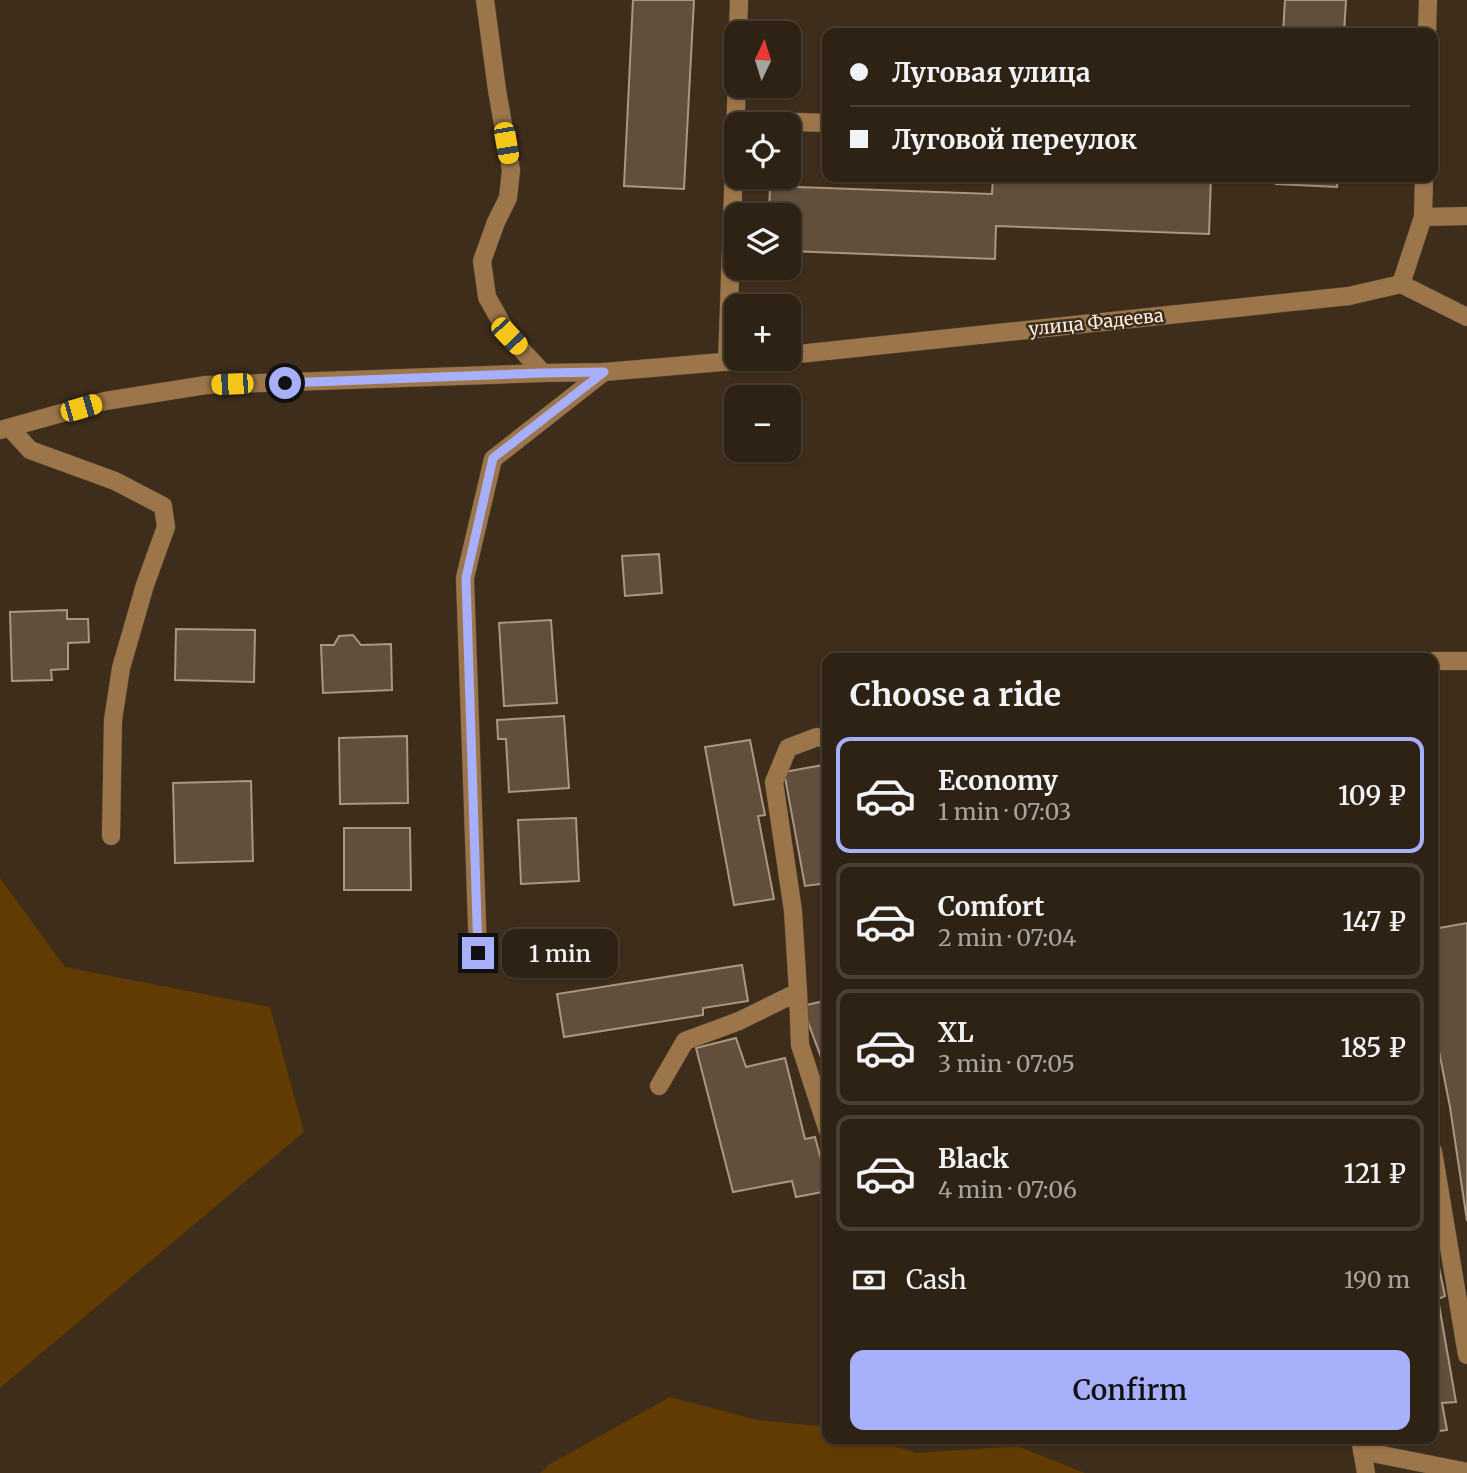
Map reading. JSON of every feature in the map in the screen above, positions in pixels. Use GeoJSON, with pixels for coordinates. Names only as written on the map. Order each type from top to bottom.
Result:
{"type":"FeatureCollection","features":[{"type":"Feature","properties":{"kind":"street"},"geometry":{"type":"LineString","coordinates":[[485,0],[511,170],[508,198],[482,261],[487,297],[509,336],[543,373]]}},
{"type":"Feature","properties":{"kind":"street"},"geometry":{"type":"LineString","coordinates":[[738,21],[739,0]]}},
{"type":"Feature","properties":{"kind":"street"},"geometry":{"type":"LineString","coordinates":[[1427,28],[1428,0]]}},
{"type":"Feature","properties":{"kind":"street"},"geometry":{"type":"LineString","coordinates":[[801,122],[822,123]]}},
{"type":"Feature","properties":{"kind":"street"},"geometry":{"type":"LineString","coordinates":[[1424,182],[1423,217],[1401,284],[1467,317]]}},
{"type":"Feature","properties":{"kind":"street"},"geometry":{"type":"LineString","coordinates":[[729,294],[733,189]]}},
{"type":"Feature","properties":{"kind":"street"},"geometry":{"type":"LineString","coordinates":[[1423,217],[1467,216]]}},
{"type":"Feature","properties":{"kind":"street","name":"улица Фадеева"},"geometry":{"type":"LineString","coordinates":[[801,354],[1349,296],[1401,284]]}},
{"type":"Feature","properties":{"kind":"street"},"geometry":{"type":"LineString","coordinates":[[5,429],[105,401],[206,385],[604,372],[724,362]]}},
{"type":"Feature","properties":{"kind":"street"},"geometry":{"type":"LineString","coordinates":[[478,953],[466,578],[493,458],[604,372]]}},
{"type":"Feature","properties":{"kind":"street"},"geometry":{"type":"LineString","coordinates":[[5,429],[30,450],[115,481],[163,506],[166,527],[145,584],[121,668],[113,720],[111,836]]}},
{"type":"Feature","properties":{"kind":"street"},"geometry":{"type":"LineString","coordinates":[[1438,661],[1467,661]]}},
{"type":"Feature","properties":{"kind":"street"},"geometry":{"type":"LineString","coordinates":[[822,738],[817,737],[788,748],[774,782],[793,911],[800,1045],[822,1113]]}},
{"type":"Feature","properties":{"kind":"street"},"geometry":{"type":"LineString","coordinates":[[659,1086],[685,1041],[739,1021],[798,992]]}},
{"type":"Feature","properties":{"kind":"street"},"geometry":{"type":"LineString","coordinates":[[1438,1182],[1467,1355]]}},
{"type":"Feature","properties":{"kind":"street"},"geometry":{"type":"LineString","coordinates":[[1366,1473],[1361,1445],[1467,1472]]}},
{"type":"Feature","properties":{"kind":"shaded area"},"geometry":{"type":"Polygon","coordinates":[[[0,878],[65,967],[270,1007],[304,1132],[0,1388],[0,878]]]}},
{"type":"Feature","properties":{"kind":"shaded area"},"geometry":{"type":"Polygon","coordinates":[[[670,1397],[758,1420],[822,1426],[822,1444],[888,1444],[917,1453],[1017,1446],[1085,1473],[540,1473],[550,1464],[670,1397]]]}},
{"type":"Feature","properties":{"kind":"building"},"geometry":{"type":"Polygon","coordinates":[[[633,0],[694,0],[684,189],[624,186],[633,0]]]}},
{"type":"Feature","properties":{"kind":"building"},"geometry":{"type":"Polygon","coordinates":[[[1285,0],[1346,0],[1344,28],[1283,28],[1285,0]]]}},
{"type":"Feature","properties":{"kind":"building"},"geometry":{"type":"Polygon","coordinates":[[[993,182],[1211,182],[1209,234],[996,226],[995,259],[801,251],[801,203],[769,203],[770,189],[801,187],[992,194],[993,182]]]}},
{"type":"Feature","properties":{"kind":"building"},"geometry":{"type":"Polygon","coordinates":[[[1276,182],[1338,182],[1337,187],[1276,182]]]}},
{"type":"Feature","properties":{"kind":"building"},"geometry":{"type":"Polygon","coordinates":[[[659,554],[662,593],[625,596],[622,556],[659,554]]]}},
{"type":"Feature","properties":{"kind":"building"},"geometry":{"type":"Polygon","coordinates":[[[67,610],[67,619],[88,619],[89,642],[68,643],[68,669],[51,670],[52,680],[12,681],[10,612],[67,610]]]}},
{"type":"Feature","properties":{"kind":"building"},"geometry":{"type":"Polygon","coordinates":[[[551,620],[557,703],[504,706],[499,623],[551,620]]]}},
{"type":"Feature","properties":{"kind":"building"},"geometry":{"type":"Polygon","coordinates":[[[176,629],[255,630],[254,682],[175,680],[176,629]]]}},
{"type":"Feature","properties":{"kind":"building"},"geometry":{"type":"Polygon","coordinates":[[[353,635],[361,645],[391,644],[392,690],[323,693],[321,645],[334,645],[339,636],[353,635]]]}},
{"type":"Feature","properties":{"kind":"building"},"geometry":{"type":"Polygon","coordinates":[[[564,716],[569,788],[509,792],[506,739],[498,739],[497,720],[564,716]]]}},
{"type":"Feature","properties":{"kind":"building"},"geometry":{"type":"Polygon","coordinates":[[[407,736],[408,803],[340,804],[339,738],[407,736]]]}},
{"type":"Feature","properties":{"kind":"building"},"geometry":{"type":"Polygon","coordinates":[[[750,740],[765,815],[758,816],[774,899],[734,905],[705,747],[750,740]]]}},
{"type":"Feature","properties":{"kind":"building"},"geometry":{"type":"Polygon","coordinates":[[[822,765],[822,884],[805,886],[784,772],[822,765]]]}},
{"type":"Feature","properties":{"kind":"building"},"geometry":{"type":"Polygon","coordinates":[[[251,781],[253,861],[175,863],[173,783],[251,781]]]}},
{"type":"Feature","properties":{"kind":"building"},"geometry":{"type":"Polygon","coordinates":[[[576,818],[579,881],[521,884],[518,820],[576,818]]]}},
{"type":"Feature","properties":{"kind":"building"},"geometry":{"type":"Polygon","coordinates":[[[344,828],[410,828],[411,890],[344,890],[344,828]]]}},
{"type":"Feature","properties":{"kind":"building"},"geometry":{"type":"Polygon","coordinates":[[[1467,923],[1467,1221],[1438,1046],[1438,928],[1467,923]]]}},
{"type":"Feature","properties":{"kind":"building"},"geometry":{"type":"Polygon","coordinates":[[[742,965],[748,1001],[703,1008],[703,1015],[564,1037],[557,994],[742,965]]]}},
{"type":"Feature","properties":{"kind":"building"},"geometry":{"type":"Polygon","coordinates":[[[822,1001],[822,1060],[802,1006],[822,1001]]]}},
{"type":"Feature","properties":{"kind":"building"},"geometry":{"type":"Polygon","coordinates":[[[736,1038],[746,1067],[785,1058],[805,1139],[815,1137],[822,1163],[822,1192],[796,1197],[792,1181],[733,1192],[696,1048],[736,1038]]]}},
{"type":"Feature","properties":{"kind":"building"},"geometry":{"type":"Polygon","coordinates":[[[1438,1263],[1445,1296],[1438,1299],[1438,1263]]]}},
{"type":"Feature","properties":{"kind":"building"},"geometry":{"type":"Polygon","coordinates":[[[1438,1299],[1456,1402],[1442,1403],[1447,1430],[1438,1431],[1438,1299]]]}},
{"type":"Feature","properties":{"kind":"route"},"geometry":{"type":"LineString","coordinates":[[285,383],[604,372],[493,458],[466,578],[478,953]]}}]}
